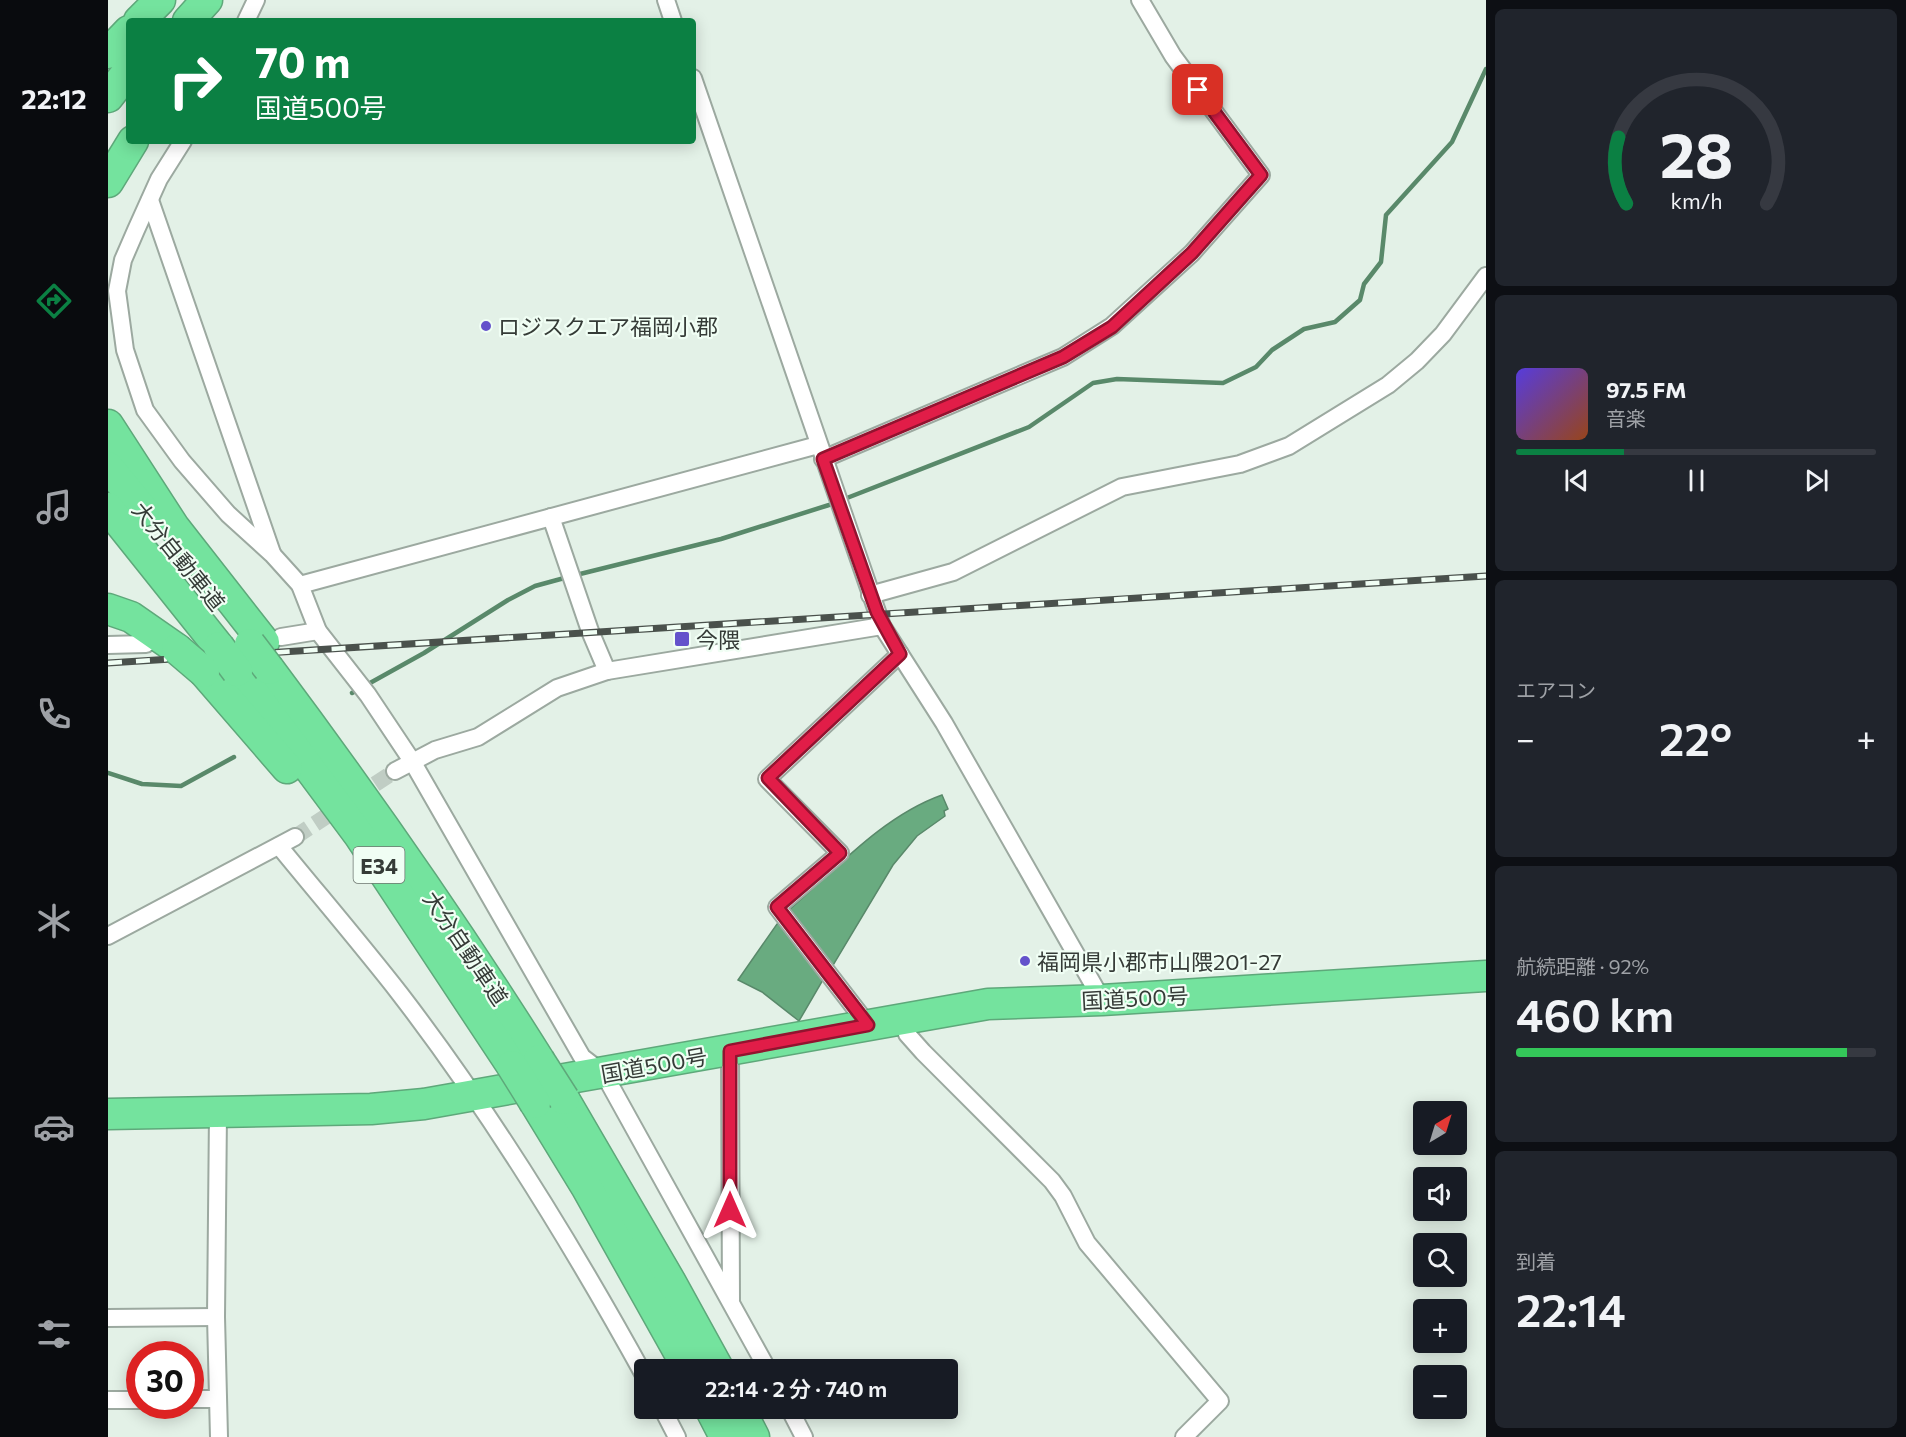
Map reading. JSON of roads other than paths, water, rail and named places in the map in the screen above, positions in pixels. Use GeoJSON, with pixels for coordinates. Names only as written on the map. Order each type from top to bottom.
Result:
{"type":"FeatureCollection","features":[{"type":"Feature","properties":{"kind":"highway"},"geometry":{"type":"LineString","coordinates":[[142,18],[160,0]]}},
{"type":"Feature","properties":{"kind":"highway"},"geometry":{"type":"LineString","coordinates":[[169,18],[180,0]]}},
{"type":"Feature","properties":{"kind":"highway"},"geometry":{"type":"LineString","coordinates":[[191,18],[207,0]]}},
{"type":"Feature","properties":{"kind":"highway"},"geometry":{"type":"LineString","coordinates":[[208,18],[216,0]]}},
{"type":"Feature","properties":{"kind":"highway"},"geometry":{"type":"LineString","coordinates":[[108,53],[126,34]]}},
{"type":"Feature","properties":{"kind":"highway"},"geometry":{"type":"LineString","coordinates":[[108,97],[126,74]]}},
{"type":"Feature","properties":{"kind":"highway"},"geometry":{"type":"LineString","coordinates":[[108,118],[126,96]]}},
{"type":"Feature","properties":{"kind":"highway"},"geometry":{"type":"LineString","coordinates":[[108,182],[131,144]]}},
{"type":"Feature","properties":{"kind":"highway"},"geometry":{"type":"LineString","coordinates":[[108,425],[174,527],[269,652]]}},
{"type":"Feature","properties":{"kind":"highway","name":"大分自動車道"},"geometry":{"type":"LineString","coordinates":[[108,467],[269,652],[380,822],[498,995],[525,1063]]}},
{"type":"Feature","properties":{"kind":"highway","name":"大分自動車道"},"geometry":{"type":"LineString","coordinates":[[108,508],[219,647],[358,835],[475,1009],[525,1063],[670,1281],[713,1359]]}},
{"type":"Feature","properties":{"kind":"highway"},"geometry":{"type":"LineString","coordinates":[[108,609],[131,617],[177,649],[204,672],[338,826],[475,1009]]}},
{"type":"Feature","properties":{"kind":"highway","name":"国道500号"},"geometry":{"type":"LineString","coordinates":[[108,1114],[371,1109],[474,1097],[988,1004],[1102,1000],[1486,976]]}},
{"type":"Feature","properties":{"kind":"highway","name":"大分自動車道"},"geometry":{"type":"LineString","coordinates":[[549,1101],[587,1188],[683,1359]]}},
{"type":"Feature","properties":{"kind":"highway"},"geometry":{"type":"LineString","coordinates":[[716,1419],[725,1437]]}},
{"type":"Feature","properties":{"kind":"highway"},"geometry":{"type":"LineString","coordinates":[[745,1419],[754,1437]]}},
{"type":"Feature","properties":{"kind":"street"},"geometry":{"type":"LineString","coordinates":[[247,18],[256,0]]}},
{"type":"Feature","properties":{"kind":"street"},"geometry":{"type":"LineString","coordinates":[[666,0],[672,18]]}},
{"type":"Feature","properties":{"kind":"street"},"geometry":{"type":"LineString","coordinates":[[300,585],[551,517],[820,452],[1063,357],[1112,327],[1192,253],[1261,175],[1173,56],[1140,0]]}},
{"type":"Feature","properties":{"kind":"street"},"geometry":{"type":"LineString","coordinates":[[696,87],[820,452],[882,626],[944,723],[1102,1000]]}},
{"type":"Feature","properties":{"kind":"street"},"geometry":{"type":"LineString","coordinates":[[181,144],[159,179],[123,260],[117,291],[119,319],[133,379],[145,410],[182,461],[228,514],[272,554],[300,585],[318,631],[368,694],[412,762],[582,1058],[604,1074],[762,1359]]}},
{"type":"Feature","properties":{"kind":"street"},"geometry":{"type":"LineString","coordinates":[[150,200],[272,554]]}},
{"type":"Feature","properties":{"kind":"street"},"geometry":{"type":"LineString","coordinates":[[870,595],[953,572],[1122,487],[1240,464],[1288,446],[1388,385],[1417,362],[1443,334],[1486,276]]}},
{"type":"Feature","properties":{"kind":"street"},"geometry":{"type":"LineString","coordinates":[[551,517],[574,586],[607,671]]}},
{"type":"Feature","properties":{"kind":"street"},"geometry":{"type":"LineString","coordinates":[[395,771],[435,750],[478,737],[556,688],[607,671],[882,626]]}},
{"type":"Feature","properties":{"kind":"street"},"geometry":{"type":"LineString","coordinates":[[269,652],[318,631]]}},
{"type":"Feature","properties":{"kind":"street"},"geometry":{"type":"LineString","coordinates":[[108,645],[146,644]]}},
{"type":"Feature","properties":{"kind":"street"},"geometry":{"type":"LineString","coordinates":[[868,1025],[777,907],[840,853],[768,778],[900,654]]}},
{"type":"Feature","properties":{"kind":"street"},"geometry":{"type":"LineString","coordinates":[[108,936],[295,837]]}},
{"type":"Feature","properties":{"kind":"street"},"geometry":{"type":"LineString","coordinates":[[279,846],[400,995],[474,1097],[602,1298],[635,1359]]}},
{"type":"Feature","properties":{"kind":"street"},"geometry":{"type":"LineString","coordinates":[[903,1019],[907,1034],[923,1052],[1052,1181],[1063,1196],[1087,1244],[1220,1401],[1184,1437]]}},
{"type":"Feature","properties":{"kind":"street"},"geometry":{"type":"LineString","coordinates":[[730,1051],[731,1301]]}},
{"type":"Feature","properties":{"kind":"street"},"geometry":{"type":"LineString","coordinates":[[218,1113],[216,1317],[219,1437]]}},
{"type":"Feature","properties":{"kind":"street"},"geometry":{"type":"LineString","coordinates":[[108,1318],[216,1317]]}},
{"type":"Feature","properties":{"kind":"street"},"geometry":{"type":"LineString","coordinates":[[204,1400],[218,1399]]}},
{"type":"Feature","properties":{"kind":"street"},"geometry":{"type":"LineString","coordinates":[[108,1400],[126,1400]]}},
{"type":"Feature","properties":{"kind":"street"},"geometry":{"type":"LineString","coordinates":[[668,1419],[677,1437]]}},
{"type":"Feature","properties":{"kind":"street"},"geometry":{"type":"LineString","coordinates":[[795,1419],[804,1437]]}},
{"type":"Feature","properties":{"kind":"waterway"},"geometry":{"type":"LineString","coordinates":[[576,575],[721,539],[829,505],[1029,427],[1093,383],[1117,379],[1223,383],[1256,367],[1272,350],[1304,329],[1335,322],[1360,300],[1364,284],[1381,262],[1386,215],[1452,142],[1486,69]]}},
{"type":"Feature","properties":{"kind":"waterway"},"geometry":{"type":"LineString","coordinates":[[352,693],[424,653],[508,600],[535,586],[568,577]]}},
{"type":"Feature","properties":{"kind":"waterway"},"geometry":{"type":"LineString","coordinates":[[108,773],[142,784],[181,786],[234,757]]}},
{"type":"Feature","properties":{"kind":"tunnel"},"geometry":{"type":"LineString","coordinates":[[295,837],[395,771]]}},
{"type":"Feature","properties":{"kind":"railway"},"geometry":{"type":"LineString","coordinates":[[108,663],[1486,576]]}},
{"type":"Feature","properties":{"kind":"place","name":"ロジスクエア福岡小郡"},"geometry":{"type":"Point","coordinates":[486,326]}},
{"type":"Feature","properties":{"kind":"place","name":"今隈"},"geometry":{"type":"Point","coordinates":[682,639]}},
{"type":"Feature","properties":{"kind":"place","name":"福岡県小郡市山隈201-27"},"geometry":{"type":"Point","coordinates":[1025,961]}}]}
